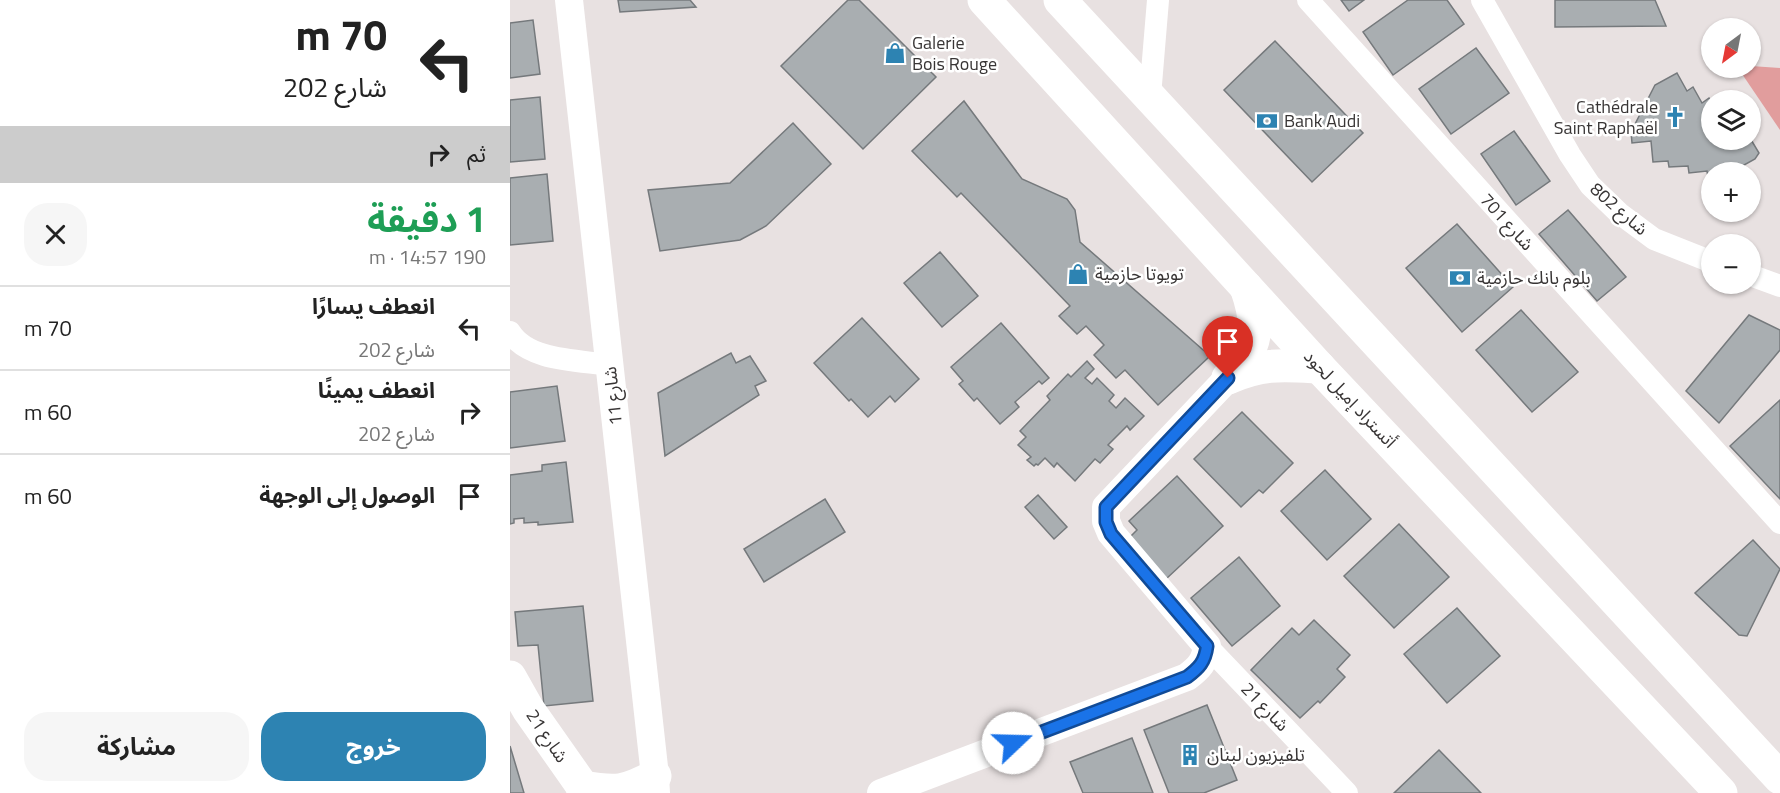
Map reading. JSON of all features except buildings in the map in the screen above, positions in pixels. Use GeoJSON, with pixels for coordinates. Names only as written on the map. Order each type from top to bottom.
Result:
{"type":"FeatureCollection","features":[{"type":"Feature","properties":{"kind":"main road","name":"أتستراد إميل لحود"},"geometry":{"type":"LineString","coordinates":[[984,0],[1319,367],[1721,793]]}},
{"type":"Feature","properties":{"kind":"main road"},"geometry":{"type":"LineString","coordinates":[[1060,0],[1780,778]]}},
{"type":"Feature","properties":{"kind":"main road"},"geometry":{"type":"LineString","coordinates":[[1228,378],[1240,366],[1253,344],[1254,309],[1245,285]]}},
{"type":"Feature","properties":{"kind":"main road"},"geometry":{"type":"LineString","coordinates":[[1228,378],[1257,367],[1276,365],[1319,367]]}},
{"type":"Feature","properties":{"kind":"main road","name":"شارع 21"},"geometry":{"type":"LineString","coordinates":[[510,677],[528,709],[585,790]]}},
{"type":"Feature","properties":{"kind":"main road"},"geometry":{"type":"LineString","coordinates":[[585,790],[615,793],[655,784]]}},
{"type":"Feature","properties":{"kind":"street","name":"شارع 11"},"geometry":{"type":"LineString","coordinates":[[569,0],[655,784]]}},
{"type":"Feature","properties":{"kind":"street"},"geometry":{"type":"LineString","coordinates":[[1150,96],[1158,0]]}},
{"type":"Feature","properties":{"kind":"street","name":"شارع 701"},"geometry":{"type":"LineString","coordinates":[[1308,0],[1780,523]]}},
{"type":"Feature","properties":{"kind":"street","name":"شارع 802"},"geometry":{"type":"LineString","coordinates":[[1482,0],[1570,155],[1590,185],[1619,213],[1654,239],[1701,258]]}},
{"type":"Feature","properties":{"kind":"street"},"geometry":{"type":"LineString","coordinates":[[1761,279],[1780,286]]}},
{"type":"Feature","properties":{"kind":"street"},"geometry":{"type":"LineString","coordinates":[[510,332],[516,342],[544,356],[610,365]]}},
{"type":"Feature","properties":{"kind":"street"},"geometry":{"type":"LineString","coordinates":[[881,793],[1187,677],[1201,666],[1206,656],[1207,646],[1111,534],[1106,522],[1106,507],[1228,378]]}},
{"type":"Feature","properties":{"kind":"street","name":"شارع 21"},"geometry":{"type":"LineString","coordinates":[[1207,646],[1347,793]]}},
{"type":"Feature","properties":{"kind":"shaded area"},"geometry":{"type":"Polygon","coordinates":[[[1761,67],[1780,68],[1780,130],[1761,102],[1761,90],[1753,90],[1745,78],[1761,78],[1761,67]]]}},
{"type":"Feature","properties":{"kind":"place","name":"Galerie Bois Rouge"},"geometry":{"type":"Point","coordinates":[895,53]}},
{"type":"Feature","properties":{"kind":"place","name":"Cathédrale Saint Raphaël"},"geometry":{"type":"Point","coordinates":[1675,117]}},
{"type":"Feature","properties":{"kind":"place","name":"Bank Audi"},"geometry":{"type":"Point","coordinates":[1267,121]}},
{"type":"Feature","properties":{"kind":"place","name":"تويوتا حازمية"},"geometry":{"type":"Point","coordinates":[1078,274]}},
{"type":"Feature","properties":{"kind":"place","name":"بلوم بانك حازمية"},"geometry":{"type":"Point","coordinates":[1460,278]}},
{"type":"Feature","properties":{"kind":"place","name":"تلفيزيون لبنان"},"geometry":{"type":"Point","coordinates":[1190,755]}},
{"type":"Feature","properties":{"kind":"route"},"geometry":{"type":"LineString","coordinates":[[1013,743],[1187,677],[1204,661],[1207,646],[1111,534],[1106,522],[1106,507],[1228,378]]}}]}
